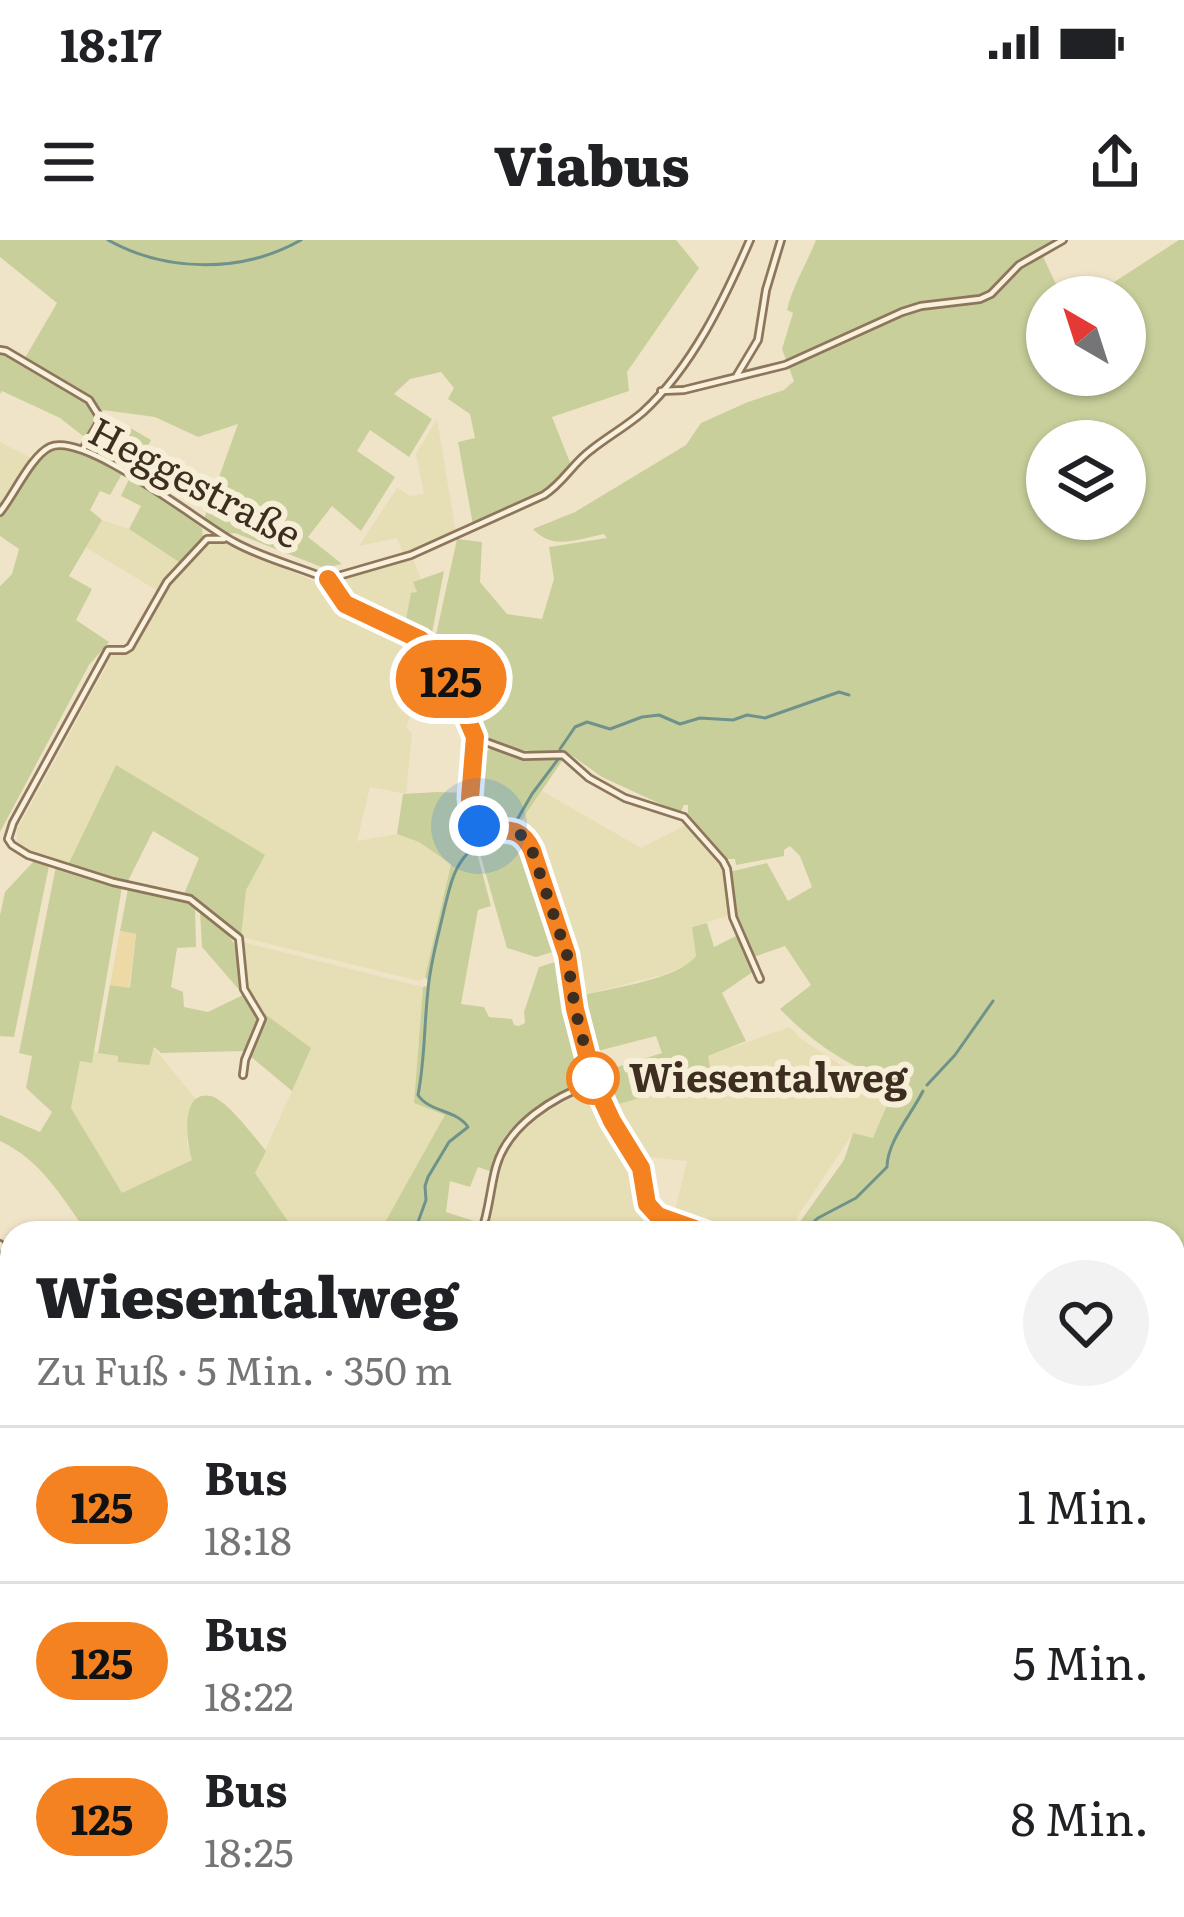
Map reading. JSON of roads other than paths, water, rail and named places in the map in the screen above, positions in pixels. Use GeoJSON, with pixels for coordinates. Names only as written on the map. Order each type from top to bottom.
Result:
{"type":"FeatureCollection","features":[{"type":"Feature","properties":{"kind":"street","name":"Heggestraße"},"geometry":{"type":"LineString","coordinates":[[0,512],[47,449],[63,444],[83,449],[146,484],[227,538],[328,579],[411,555],[544,495],[591,450],[644,411],[690,355],[750,240]]}},
{"type":"Feature","properties":{"kind":"street"},"geometry":{"type":"LineString","coordinates":[[737,375],[758,340],[779,240]]}},
{"type":"Feature","properties":{"kind":"street"},"geometry":{"type":"LineString","coordinates":[[662,391],[684,390],[797,360],[920,306],[991,295],[1019,265],[1064,240]]}},
{"type":"Feature","properties":{"kind":"street"},"geometry":{"type":"LineString","coordinates":[[0,350],[88,400],[101,419],[83,449]]}},
{"type":"Feature","properties":{"kind":"street"},"geometry":{"type":"LineString","coordinates":[[205,525],[207,539]]}},
{"type":"Feature","properties":{"kind":"street"},"geometry":{"type":"LineString","coordinates":[[227,538],[207,539],[166,582],[130,647],[108,650],[8,839],[28,855],[113,882],[190,899],[233,932],[242,945],[244,989],[262,1022],[243,1075]]}},
{"type":"Feature","properties":{"kind":"street"},"geometry":{"type":"LineString","coordinates":[[328,579],[345,604],[431,647],[448,673],[475,737],[472,818],[484,829],[518,832],[527,840],[567,955],[594,1082],[641,1168],[647,1204],[652,1212],[675,1221]]}},
{"type":"Feature","properties":{"kind":"street"},"geometry":{"type":"LineString","coordinates":[[475,737],[524,756],[563,754],[589,778],[625,798],[683,817],[727,869],[733,917],[760,979]]}},
{"type":"Feature","properties":{"kind":"street"},"geometry":{"type":"LineString","coordinates":[[484,1221],[496,1167],[509,1137],[554,1102],[594,1082]]}},
{"type":"Feature","properties":{"kind":"waterway"},"geometry":{"type":"LineString","coordinates":[[108,240],[155,259],[205,265],[255,259],[301,240]]}},
{"type":"Feature","properties":{"kind":"waterway"},"geometry":{"type":"LineString","coordinates":[[560,749],[575,727],[587,722],[610,729],[659,715],[680,724],[700,718],[765,718],[839,692],[849,695]]}},
{"type":"Feature","properties":{"kind":"waterway"},"geometry":{"type":"LineString","coordinates":[[514,825],[559,758]]}},
{"type":"Feature","properties":{"kind":"waterway"},"geometry":{"type":"LineString","coordinates":[[418,1221],[428,1177],[449,1142],[468,1127],[418,1095],[429,980],[450,885],[471,850],[509,834]]}},
{"type":"Feature","properties":{"kind":"waterway"},"geometry":{"type":"LineString","coordinates":[[927,1085],[993,1001]]}},
{"type":"Feature","properties":{"kind":"waterway"},"geometry":{"type":"LineString","coordinates":[[815,1221],[856,1198],[887,1167],[895,1138],[923,1091]]}},
{"type":"Feature","properties":{"kind":"place","name":"Wiesentalweg"},"geometry":{"type":"Point","coordinates":[593,1078]}}]}
